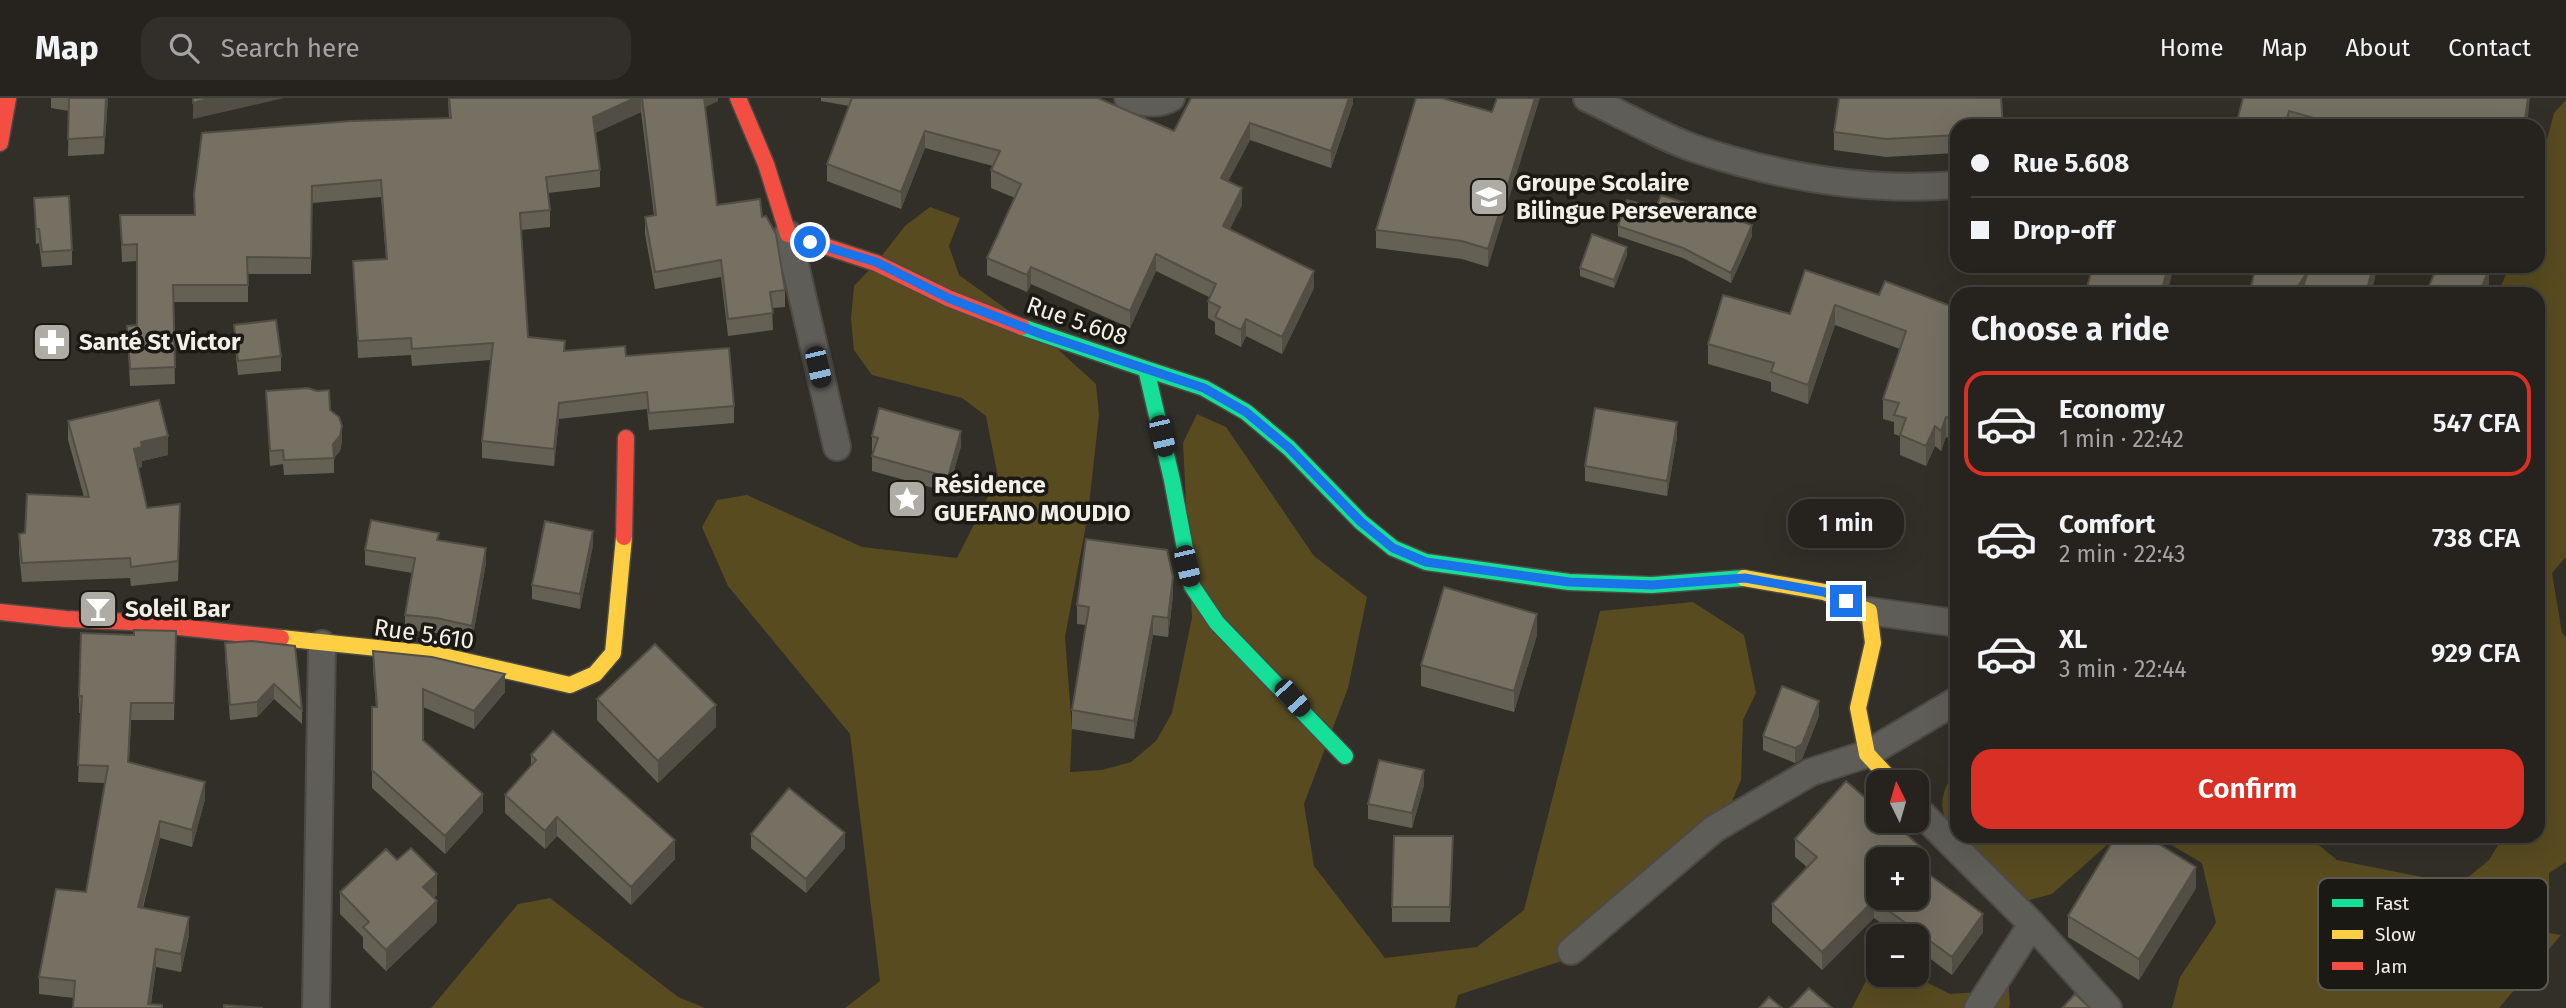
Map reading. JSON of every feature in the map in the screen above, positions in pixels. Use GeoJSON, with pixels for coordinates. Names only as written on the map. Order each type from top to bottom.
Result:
{"type":"FeatureCollection","features":[{"type":"Feature","properties":{"kind":"street"},"geometry":{"type":"LineString","coordinates":[[0,143],[8,98]]}},
{"type":"Feature","properties":{"kind":"street"},"geometry":{"type":"LineString","coordinates":[[738,98],[766,164],[788,234],[837,447]]}},
{"type":"Feature","properties":{"kind":"street"},"geometry":{"type":"LineString","coordinates":[[1128,98],[1145,103],[1171,98]]}},
{"type":"Feature","properties":{"kind":"street"},"geometry":{"type":"LineString","coordinates":[[1587,98],[1634,109],[1661,135],[1698,150],[1824,182],[1950,185]]}},
{"type":"Feature","properties":{"kind":"street","name":"Rue 5.608"},"geometry":{"type":"LineString","coordinates":[[788,234],[876,262],[948,298],[1041,334],[1146,369],[1172,480],[1192,586],[1217,623],[1345,756]]}},
{"type":"Feature","properties":{"kind":"street"},"geometry":{"type":"LineString","coordinates":[[1146,369],[1204,388],[1246,412],[1289,448],[1361,522],[1393,548],[1426,562],[1569,582],[1652,585],[1745,578],[1824,592],[1869,611],[1950,622]]}},
{"type":"Feature","properties":{"kind":"street","name":"Rue 5.610"},"geometry":{"type":"LineString","coordinates":[[0,612],[132,622],[435,654],[570,685],[582,683],[592,678],[613,653],[624,550],[625,438]]}},
{"type":"Feature","properties":{"kind":"street"},"geometry":{"type":"LineString","coordinates":[[1869,611],[1873,643],[1858,708],[1867,754],[1882,770]]}},
{"type":"Feature","properties":{"kind":"street"},"geometry":{"type":"LineString","coordinates":[[316,1008],[322,643]]}},
{"type":"Feature","properties":{"kind":"street"},"geometry":{"type":"LineString","coordinates":[[1571,951],[1714,829],[1811,772],[1867,754],[1950,705]]}},
{"type":"Feature","properties":{"kind":"street"},"geometry":{"type":"LineString","coordinates":[[1929,821],[1950,842]]}},
{"type":"Feature","properties":{"kind":"street"},"geometry":{"type":"LineString","coordinates":[[1951,843],[2032,925],[2108,1008]]}},
{"type":"Feature","properties":{"kind":"street"},"geometry":{"type":"LineString","coordinates":[[1978,1008],[2032,925]]}},
{"type":"Feature","properties":{"kind":"shaded area"},"geometry":{"type":"Polygon","coordinates":[[[2566,100],[2566,557],[2552,573],[2562,633],[2566,637],[2566,862],[2549,873],[2549,933],[2561,935],[2548,950],[2548,878],[2467,878],[2489,860],[2499,843],[2545,843],[2545,287],[2501,287],[2506,273],[2545,273],[2545,148],[2554,113],[2566,100]]]}},
{"type":"Feature","properties":{"kind":"shaded area"},"geometry":{"type":"Polygon","coordinates":[[[930,207],[960,218],[949,246],[959,275],[1041,334],[1096,384],[1099,415],[1088,514],[1065,637],[1072,729],[1070,772],[1102,770],[1131,762],[1156,741],[1172,713],[1192,618],[1183,443],[1197,414],[1226,427],[1314,556],[1367,597],[1348,688],[1304,804],[1314,866],[1385,958],[1477,947],[1524,910],[1600,611],[1693,602],[1744,635],[1756,693],[1743,720],[1741,780],[1717,836],[1577,956],[1458,995],[1455,1008],[845,1008],[880,981],[850,734],[728,586],[702,527],[717,500],[747,495],[862,547],[957,558],[998,477],[986,416],[962,398],[872,375],[854,350],[851,319],[854,286],[905,226],[930,207]]]}},
{"type":"Feature","properties":{"kind":"shaded area"},"geometry":{"type":"Polygon","coordinates":[[[1950,780],[1950,827],[1942,806],[1950,780]]]}},
{"type":"Feature","properties":{"kind":"shaded area"},"geometry":{"type":"Polygon","coordinates":[[[1962,843],[2109,843],[2052,894],[2022,902],[1962,843]]]}},
{"type":"Feature","properties":{"kind":"shaded area"},"geometry":{"type":"Polygon","coordinates":[[[2168,843],[2316,843],[2337,860],[2427,878],[2318,878],[2318,990],[2514,990],[2499,1008],[2172,1008],[2180,977],[2216,923],[2202,863],[2168,843]]]}},
{"type":"Feature","properties":{"kind":"shaded area"},"geometry":{"type":"Polygon","coordinates":[[[550,898],[678,997],[705,1008],[431,1008],[518,904],[550,898]]]}},
{"type":"Feature","properties":{"kind":"shaded area"},"geometry":{"type":"Polygon","coordinates":[[[2008,974],[2009,1008],[1852,1008],[1866,981],[1866,987],[1929,987],[1929,984],[1950,994],[1981,992],[2008,974]]]}},
{"type":"Feature","properties":{"kind":"building"},"geometry":{"type":"Polygon","coordinates":[[[69,98],[106,98],[104,137],[68,139],[69,98]]]}},
{"type":"Feature","properties":{"kind":"building"},"geometry":{"type":"Polygon","coordinates":[[[193,98],[212,98],[193,103],[193,98]]]}},
{"type":"Feature","properties":{"kind":"building"},"geometry":{"type":"Polygon","coordinates":[[[449,98],[635,98],[593,117],[600,170],[546,177],[550,210],[520,213],[528,337],[565,341],[564,351],[625,346],[626,356],[729,348],[734,406],[649,413],[647,392],[559,403],[554,449],[482,441],[493,343],[412,349],[411,338],[358,341],[353,261],[387,259],[381,180],[312,186],[311,258],[247,257],[248,285],[173,285],[175,367],[130,369],[127,326],[137,325],[137,244],[122,245],[120,215],[195,215],[194,194],[202,133],[351,121],[451,118],[449,98]]]}},
{"type":"Feature","properties":{"kind":"building"},"geometry":{"type":"Polygon","coordinates":[[[642,98],[704,98],[717,205],[760,199],[762,217],[766,216],[776,234],[785,290],[770,292],[773,313],[728,319],[721,260],[655,272],[645,217],[656,215],[642,98]]]}},
{"type":"Feature","properties":{"kind":"building"},"geometry":{"type":"Polygon","coordinates":[[[852,98],[1098,98],[1174,131],[1191,98],[1349,98],[1331,151],[1250,123],[1221,178],[1242,188],[1223,226],[1314,271],[1282,337],[1246,319],[1241,330],[1215,317],[1220,307],[1208,301],[1216,284],[1156,254],[1130,311],[1031,267],[1027,275],[987,258],[1021,184],[991,170],[1000,151],[925,131],[901,192],[827,164],[852,98]]]}},
{"type":"Feature","properties":{"kind":"building"},"geometry":{"type":"Polygon","coordinates":[[[1416,98],[1442,98],[1492,112],[1497,98],[1535,98],[1488,249],[1462,241],[1376,230],[1416,98]]]}},
{"type":"Feature","properties":{"kind":"building"},"geometry":{"type":"Polygon","coordinates":[[[1839,98],[2001,98],[2002,119],[1950,119],[1950,135],[1886,139],[1834,132],[1839,98]]]}},
{"type":"Feature","properties":{"kind":"building"},"geometry":{"type":"Polygon","coordinates":[[[2243,98],[2528,98],[2525,119],[2317,119],[2289,111],[2287,119],[2238,119],[2243,98]]]}},
{"type":"Feature","properties":{"kind":"building"},"geometry":{"type":"Polygon","coordinates":[[[1661,195],[1752,225],[1731,273],[1683,248],[1618,226],[1627,200],[1656,208],[1661,195]]]}},
{"type":"Feature","properties":{"kind":"building"},"geometry":{"type":"Polygon","coordinates":[[[69,196],[72,250],[42,252],[39,229],[36,229],[34,198],[69,196]]]}},
{"type":"Feature","properties":{"kind":"building"},"geometry":{"type":"Polygon","coordinates":[[[1592,234],[1627,247],[1614,280],[1580,268],[1592,234]]]}},
{"type":"Feature","properties":{"kind":"building"},"geometry":{"type":"Polygon","coordinates":[[[1805,270],[1879,295],[1885,281],[1950,306],[1950,418],[1946,417],[1941,431],[1935,426],[1926,446],[1900,435],[1906,418],[1894,415],[1899,403],[1883,399],[1906,331],[1835,305],[1808,385],[1771,372],[1774,363],[1708,344],[1723,295],[1790,314],[1805,270]]]}},
{"type":"Feature","properties":{"kind":"building"},"geometry":{"type":"Polygon","coordinates":[[[2091,273],[2166,273],[2163,287],[2087,287],[2091,273]]]}},
{"type":"Feature","properties":{"kind":"building"},"geometry":{"type":"Polygon","coordinates":[[[2254,273],[2307,273],[2298,287],[2251,287],[2254,273]]]}},
{"type":"Feature","properties":{"kind":"building"},"geometry":{"type":"Polygon","coordinates":[[[2307,273],[2371,273],[2368,287],[2303,287],[2307,273]]]}},
{"type":"Feature","properties":{"kind":"building"},"geometry":{"type":"Polygon","coordinates":[[[2434,273],[2487,273],[2482,287],[2429,287],[2434,273]]]}},
{"type":"Feature","properties":{"kind":"building"},"geometry":{"type":"Polygon","coordinates":[[[276,320],[281,356],[238,361],[234,325],[276,320]]]}},
{"type":"Feature","properties":{"kind":"building"},"geometry":{"type":"Polygon","coordinates":[[[308,388],[317,391],[329,390],[330,410],[339,417],[342,426],[340,436],[333,444],[334,458],[284,460],[283,450],[270,451],[266,391],[308,388]]]}},
{"type":"Feature","properties":{"kind":"building"},"geometry":{"type":"Polygon","coordinates":[[[159,400],[168,436],[141,442],[142,447],[134,449],[147,508],[180,504],[178,561],[131,567],[130,558],[22,563],[19,534],[25,533],[27,494],[89,497],[68,421],[159,400]]]}},
{"type":"Feature","properties":{"kind":"building"},"geometry":{"type":"Polygon","coordinates":[[[879,408],[961,431],[948,477],[872,456],[878,438],[872,436],[879,408]]]}},
{"type":"Feature","properties":{"kind":"building"},"geometry":{"type":"Polygon","coordinates":[[[1595,408],[1677,422],[1667,481],[1585,466],[1595,408]]]}},
{"type":"Feature","properties":{"kind":"building"},"geometry":{"type":"Polygon","coordinates":[[[371,520],[439,533],[437,540],[486,548],[472,626],[437,618],[405,615],[415,558],[365,550],[371,520]]]}},
{"type":"Feature","properties":{"kind":"building"},"geometry":{"type":"Polygon","coordinates":[[[545,521],[593,531],[580,594],[532,585],[545,521]]]}},
{"type":"Feature","properties":{"kind":"building"},"geometry":{"type":"Polygon","coordinates":[[[1086,539],[1167,550],[1173,577],[1168,618],[1153,616],[1134,721],[1072,710],[1089,607],[1077,605],[1086,539]]]}},
{"type":"Feature","properties":{"kind":"building"},"geometry":{"type":"Polygon","coordinates":[[[1444,587],[1537,614],[1514,691],[1421,665],[1444,587]]]}},
{"type":"Feature","properties":{"kind":"building"},"geometry":{"type":"Polygon","coordinates":[[[134,630],[176,631],[174,703],[131,703],[128,762],[205,782],[192,830],[160,821],[138,907],[189,917],[181,954],[156,949],[148,1004],[162,1005],[162,1008],[73,1008],[75,981],[39,977],[56,889],[86,892],[108,766],[78,765],[82,696],[79,696],[81,633],[134,635],[134,630]]]}},
{"type":"Feature","properties":{"kind":"building"},"geometry":{"type":"Polygon","coordinates":[[[252,641],[295,646],[302,710],[274,684],[257,702],[230,705],[225,643],[252,641]]]}},
{"type":"Feature","properties":{"kind":"building"},"geometry":{"type":"Polygon","coordinates":[[[655,644],[716,705],[658,761],[597,699],[655,644]]]}},
{"type":"Feature","properties":{"kind":"building"},"geometry":{"type":"Polygon","coordinates":[[[373,651],[432,657],[505,674],[474,711],[423,689],[423,740],[483,794],[445,836],[372,770],[372,707],[377,707],[373,651]]]}},
{"type":"Feature","properties":{"kind":"building"},"geometry":{"type":"Polygon","coordinates":[[[1782,686],[1819,701],[1802,744],[1795,748],[1763,736],[1782,686]]]}},
{"type":"Feature","properties":{"kind":"building"},"geometry":{"type":"Polygon","coordinates":[[[553,731],[675,840],[631,887],[557,817],[545,831],[505,795],[536,760],[531,755],[553,731]]]}},
{"type":"Feature","properties":{"kind":"building"},"geometry":{"type":"Polygon","coordinates":[[[1379,760],[1424,770],[1412,813],[1368,804],[1379,760]]]}},
{"type":"Feature","properties":{"kind":"building"},"geometry":{"type":"Polygon","coordinates":[[[1846,781],[1866,798],[1866,833],[1905,833],[1921,847],[1866,847],[1866,908],[1822,952],[1772,904],[1817,857],[1795,839],[1846,781]]]}},
{"type":"Feature","properties":{"kind":"building"},"geometry":{"type":"Polygon","coordinates":[[[789,788],[845,833],[806,879],[751,834],[789,788]]]}},
{"type":"Feature","properties":{"kind":"building"},"geometry":{"type":"Polygon","coordinates":[[[1394,836],[1453,836],[1450,907],[1392,907],[1394,836]]]}},
{"type":"Feature","properties":{"kind":"building"},"geometry":{"type":"Polygon","coordinates":[[[2112,843],[2157,843],[2196,867],[2139,959],[2068,916],[2112,843]]]}},
{"type":"Feature","properties":{"kind":"building"},"geometry":{"type":"Polygon","coordinates":[[[411,848],[437,874],[423,887],[437,901],[386,950],[363,927],[369,922],[340,892],[386,849],[397,860],[411,848]]]}},
{"type":"Feature","properties":{"kind":"building"},"geometry":{"type":"Polygon","coordinates":[[[1929,875],[1983,914],[1952,957],[1929,940],[1929,924],[1907,924],[1888,910],[1929,910],[1929,875]]]}},
{"type":"Feature","properties":{"kind":"building"},"geometry":{"type":"Polygon","coordinates":[[[1809,988],[1832,1008],[1790,1008],[1809,988]]]}},
{"type":"Feature","properties":{"kind":"building"},"geometry":{"type":"Polygon","coordinates":[[[2075,994],[2090,1008],[2062,1008],[2075,994]]]}},
{"type":"Feature","properties":{"kind":"building"},"geometry":{"type":"Polygon","coordinates":[[[1769,997],[1782,1008],[1759,1008],[1769,997]]]}},
{"type":"Feature","properties":{"kind":"building"},"geometry":{"type":"Polygon","coordinates":[[[224,1005],[263,1008],[224,1008],[224,1005]]]}},
{"type":"Feature","properties":{"kind":"traffic: fast"},"geometry":{"type":"LineString","coordinates":[[1022,327],[1146,369],[1172,480],[1192,586],[1217,623],[1345,756]]}},
{"type":"Feature","properties":{"kind":"traffic: fast"},"geometry":{"type":"LineString","coordinates":[[1146,369],[1204,388],[1246,412],[1289,448],[1361,522],[1393,548],[1426,562],[1569,582],[1652,585],[1744,578]]}},
{"type":"Feature","properties":{"kind":"traffic: slow"},"geometry":{"type":"LineString","coordinates":[[281,638],[435,654],[570,685],[595,674],[613,653],[624,537]]}},
{"type":"Feature","properties":{"kind":"traffic: slow"},"geometry":{"type":"LineString","coordinates":[[1744,578],[1824,592],[1869,611],[1873,643],[1858,708],[1867,754],[1882,770]]}},
{"type":"Feature","properties":{"kind":"traffic: jam"},"geometry":{"type":"LineString","coordinates":[[0,143],[8,98]]}},
{"type":"Feature","properties":{"kind":"traffic: jam"},"geometry":{"type":"LineString","coordinates":[[738,98],[766,164],[788,234],[876,263],[948,298],[1022,327]]}},
{"type":"Feature","properties":{"kind":"traffic: jam"},"geometry":{"type":"LineString","coordinates":[[624,537],[626,438]]}},
{"type":"Feature","properties":{"kind":"traffic: jam"},"geometry":{"type":"LineString","coordinates":[[0,612],[132,622],[281,638]]}},
{"type":"Feature","properties":{"kind":"place","name":"Groupe Scolaire Bilingue Perseverance"},"geometry":{"type":"Point","coordinates":[1489,197]}},
{"type":"Feature","properties":{"kind":"place","name":"Santé St Victor"},"geometry":{"type":"Point","coordinates":[52,342]}},
{"type":"Feature","properties":{"kind":"place","name":"Résidence GUEFANO MOUDIO"},"geometry":{"type":"Point","coordinates":[907,499]}},
{"type":"Feature","properties":{"kind":"place","name":"Soleil Bar"},"geometry":{"type":"Point","coordinates":[98,609]}},
{"type":"Feature","properties":{"kind":"route"},"geometry":{"type":"LineString","coordinates":[[810,242],[876,262],[948,298],[1041,334],[1204,388],[1246,412],[1289,448],[1361,522],[1393,548],[1426,562],[1569,582],[1652,585],[1745,578],[1824,592],[1846,601]]}}]}
